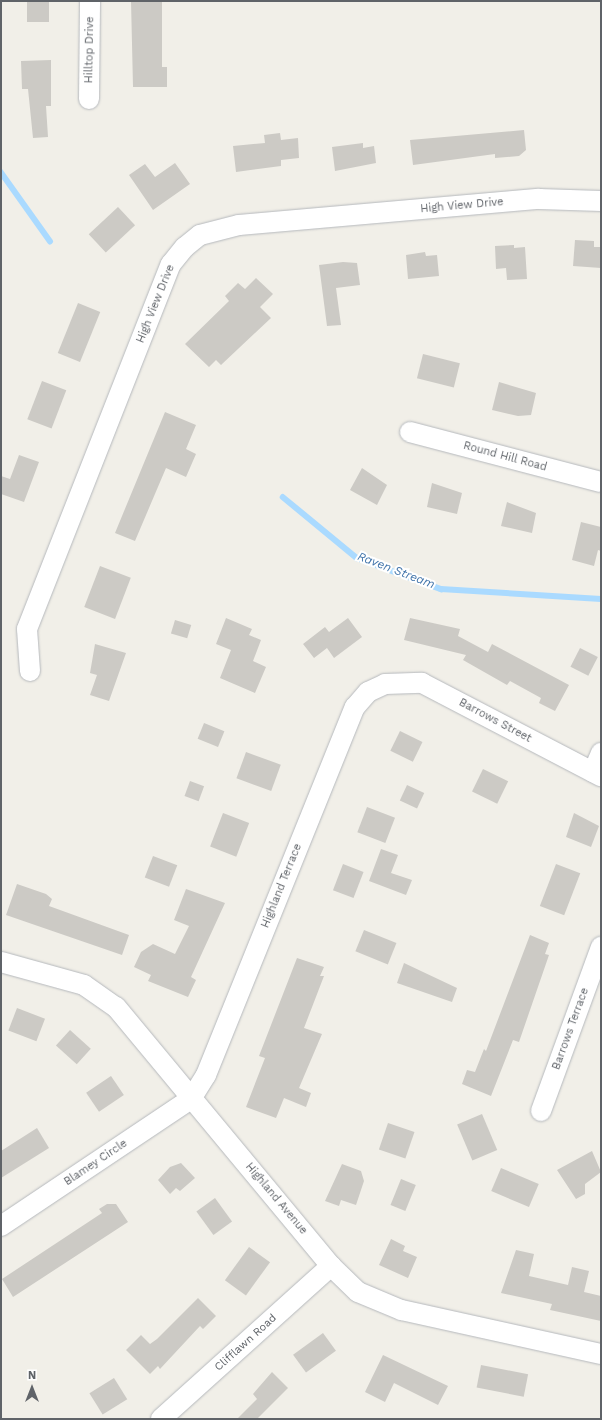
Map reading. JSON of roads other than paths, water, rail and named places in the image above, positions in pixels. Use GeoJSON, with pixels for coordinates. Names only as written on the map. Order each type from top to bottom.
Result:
{"type":"FeatureCollection","features":[{"type":"Feature","properties":{"kind":"street","name":"Hilltop Drive"},"geometry":{"type":"LineString","coordinates":[[89,99],[90,1]]}},
{"type":"Feature","properties":{"kind":"street","name":"High View Drive"},"geometry":{"type":"LineString","coordinates":[[30,671],[27,629],[171,264],[185,246],[200,235],[239,226],[539,199],[601,201]]}},
{"type":"Feature","properties":{"kind":"street","name":"Round Hill Road"},"geometry":{"type":"LineString","coordinates":[[410,432],[601,482]]}},
{"type":"Feature","properties":{"kind":"street","name":"Barrows Street"},"geometry":{"type":"LineString","coordinates":[[385,684],[422,683],[597,774]]}},
{"type":"Feature","properties":{"kind":"street","name":"Highland Terrace"},"geometry":{"type":"LineString","coordinates":[[191,1099],[206,1075],[355,707],[368,692],[385,684]]}},
{"type":"Feature","properties":{"kind":"street"},"geometry":{"type":"LineString","coordinates":[[597,774],[601,753]]}},
{"type":"Feature","properties":{"kind":"street","name":"Barrows Terrace"},"geometry":{"type":"LineString","coordinates":[[541,1111],[601,947]]}},
{"type":"Feature","properties":{"kind":"street","name":"Highland Avenue"},"geometry":{"type":"LineString","coordinates":[[1,962],[84,985],[103,996],[331,1266],[358,1292],[376,1302],[601,1354]]}},
{"type":"Feature","properties":{"kind":"street","name":"Blamey Circle"},"geometry":{"type":"LineString","coordinates":[[1,1226],[191,1099]]}},
{"type":"Feature","properties":{"kind":"street","name":"Clifflawn Road"},"geometry":{"type":"LineString","coordinates":[[161,1419],[331,1266]]}},
{"type":"Feature","properties":{"kind":"waterway","name":"Raven Stream"},"geometry":{"type":"LineString","coordinates":[[1,172],[50,241]]}},
{"type":"Feature","properties":{"kind":"waterway","name":"Raven Stream"},"geometry":{"type":"LineString","coordinates":[[283,497],[357,558],[441,589],[601,599]]}}]}
